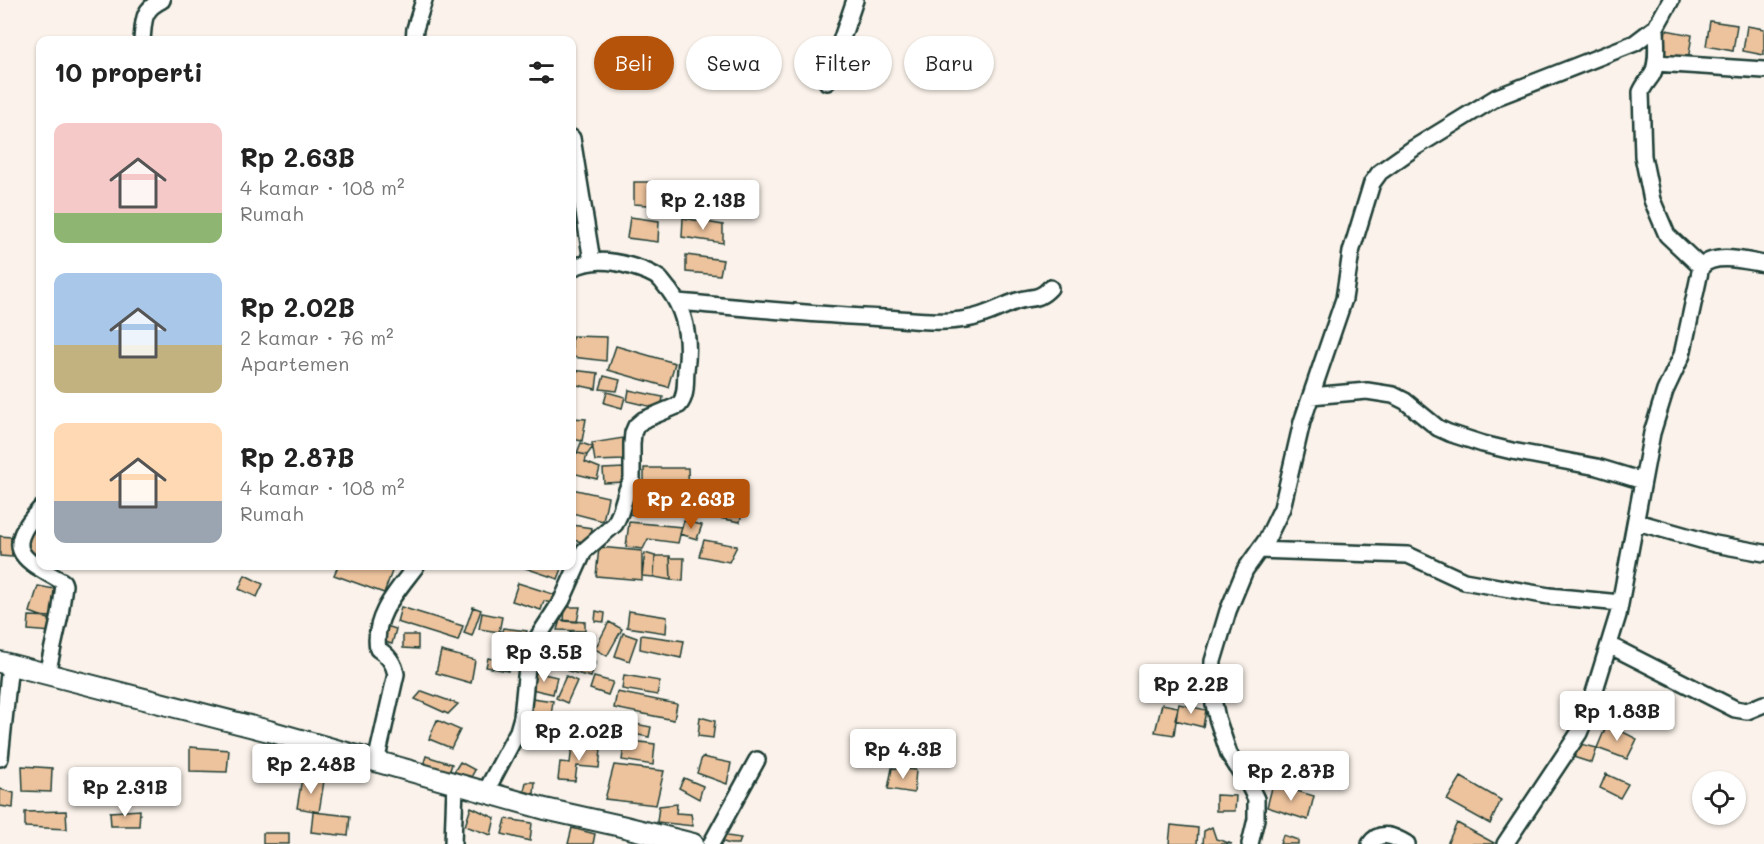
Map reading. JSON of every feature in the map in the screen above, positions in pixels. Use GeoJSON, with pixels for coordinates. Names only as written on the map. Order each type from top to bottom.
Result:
{"type":"FeatureCollection","features":[{"type":"Feature","properties":{"kind":"main road"},"geometry":{"type":"LineString","coordinates":[[5,663],[236,722],[484,793],[673,841],[693,844]]}},
{"type":"Feature","properties":{"kind":"street"},"geometry":{"type":"LineString","coordinates":[[142,36],[145,14],[148,9],[162,0]]}},
{"type":"Feature","properties":{"kind":"street"},"geometry":{"type":"LineString","coordinates":[[414,36],[424,0]]}},
{"type":"Feature","properties":{"kind":"street"},"geometry":{"type":"LineString","coordinates":[[843,36],[855,0]]}},
{"type":"Feature","properties":{"kind":"street"},"geometry":{"type":"LineString","coordinates":[[1250,844],[1256,819],[1256,799],[1229,754],[1223,739],[1213,704],[1211,675],[1216,648],[1245,570],[1267,540],[1281,508],[1302,422],[1344,299],[1351,252],[1372,183],[1380,172],[1414,148],[1497,96],[1635,43],[1656,27],[1671,0]]}},
{"type":"Feature","properties":{"kind":"street"},"geometry":{"type":"LineString","coordinates":[[1656,27],[1656,63],[1652,75],[1644,83],[1641,92],[1643,156],[1652,200],[1667,235],[1701,267]]}},
{"type":"Feature","properties":{"kind":"street"},"geometry":{"type":"LineString","coordinates":[[1656,63],[1764,70]]}},
{"type":"Feature","properties":{"kind":"street"},"geometry":{"type":"LineString","coordinates":[[576,163],[592,261]]}},
{"type":"Feature","properties":{"kind":"street"},"geometry":{"type":"LineString","coordinates":[[1505,844],[1579,733],[1589,709],[1620,603],[1652,433],[1665,390],[1682,355],[1701,267],[1713,259],[1764,264]]}},
{"type":"Feature","properties":{"kind":"street"},"geometry":{"type":"LineString","coordinates":[[576,267],[592,261],[619,262],[646,271],[661,280],[678,302],[686,324],[689,349],[683,401],[679,405],[643,420],[636,426],[632,444],[632,479],[615,524],[578,550]]}},
{"type":"Feature","properties":{"kind":"street"},"geometry":{"type":"LineString","coordinates":[[678,302],[829,315],[934,321],[962,320],[977,317],[1021,300],[1043,296],[1050,288]]}},
{"type":"Feature","properties":{"kind":"street"},"geometry":{"type":"LineString","coordinates":[[1311,396],[1367,392],[1393,395],[1405,401],[1438,428],[1449,433],[1512,451],[1597,467],[1643,481]]}},
{"type":"Feature","properties":{"kind":"street"},"geometry":{"type":"LineString","coordinates":[[36,514],[23,532],[19,547],[27,561],[36,566]]}},
{"type":"Feature","properties":{"kind":"street"},"geometry":{"type":"LineString","coordinates":[[1636,522],[1715,544],[1764,554]]}},
{"type":"Feature","properties":{"kind":"street"},"geometry":{"type":"LineString","coordinates":[[1259,550],[1408,555],[1464,581],[1549,596],[1620,603]]}},
{"type":"Feature","properties":{"kind":"street"},"geometry":{"type":"LineString","coordinates":[[42,570],[63,582],[64,585],[47,674]]}},
{"type":"Feature","properties":{"kind":"street"},"geometry":{"type":"LineString","coordinates":[[376,762],[396,674],[395,666],[384,652],[378,649],[376,639],[378,625],[395,593],[413,570]]}},
{"type":"Feature","properties":{"kind":"street"},"geometry":{"type":"LineString","coordinates":[[484,793],[518,731],[530,654],[562,600],[572,570]]}},
{"type":"Feature","properties":{"kind":"street"},"geometry":{"type":"LineString","coordinates":[[1609,645],[1735,709],[1747,711],[1764,704]]}},
{"type":"Feature","properties":{"kind":"street"},"geometry":{"type":"LineString","coordinates":[[0,758],[5,663]]}},
{"type":"Feature","properties":{"kind":"street"},"geometry":{"type":"LineString","coordinates":[[711,844],[757,760]]}},
{"type":"Feature","properties":{"kind":"street"},"geometry":{"type":"LineString","coordinates":[[453,844],[455,785]]}},
{"type":"Feature","properties":{"kind":"street"},"geometry":{"type":"LineString","coordinates":[[1370,844],[1373,839],[1387,835],[1407,844]]}},
{"type":"Feature","properties":{"kind":"building"},"geometry":{"type":"Polygon","coordinates":[[[1710,21],[1737,25],[1733,51],[1706,46],[1710,21]]]}},
{"type":"Feature","properties":{"kind":"building"},"geometry":{"type":"Polygon","coordinates":[[[1747,26],[1764,29],[1764,55],[1743,51],[1747,26]]]}},
{"type":"Feature","properties":{"kind":"building"},"geometry":{"type":"Polygon","coordinates":[[[1666,30],[1692,35],[1688,60],[1662,56],[1666,30]]]}},
{"type":"Feature","properties":{"kind":"building"},"geometry":{"type":"Polygon","coordinates":[[[634,182],[679,182],[676,207],[634,204],[634,182]]]}},
{"type":"Feature","properties":{"kind":"building"},"geometry":{"type":"Polygon","coordinates":[[[630,217],[659,221],[658,242],[627,238],[630,217]]]}},
{"type":"Feature","properties":{"kind":"building"},"geometry":{"type":"Polygon","coordinates":[[[683,218],[723,225],[723,243],[682,237],[683,218]]]}},
{"type":"Feature","properties":{"kind":"building"},"geometry":{"type":"Polygon","coordinates":[[[686,255],[723,260],[720,275],[686,272],[686,255]]]}},
{"type":"Feature","properties":{"kind":"building"},"geometry":{"type":"Polygon","coordinates":[[[576,336],[607,337],[606,361],[576,357],[576,336]]]}},
{"type":"Feature","properties":{"kind":"building"},"geometry":{"type":"Polygon","coordinates":[[[616,346],[675,363],[668,387],[608,370],[616,346]]]}},
{"type":"Feature","properties":{"kind":"building"},"geometry":{"type":"Polygon","coordinates":[[[576,370],[598,373],[596,389],[576,385],[576,370]]]}},
{"type":"Feature","properties":{"kind":"building"},"geometry":{"type":"Polygon","coordinates":[[[604,376],[620,380],[617,391],[600,389],[604,376]]]}},
{"type":"Feature","properties":{"kind":"building"},"geometry":{"type":"Polygon","coordinates":[[[629,390],[663,397],[661,409],[627,401],[629,390]]]}},
{"type":"Feature","properties":{"kind":"building"},"geometry":{"type":"Polygon","coordinates":[[[607,392],[625,397],[622,408],[604,403],[607,392]]]}},
{"type":"Feature","properties":{"kind":"building"},"geometry":{"type":"Polygon","coordinates":[[[576,418],[586,419],[582,441],[576,440],[576,418]]]}},
{"type":"Feature","properties":{"kind":"building"},"geometry":{"type":"Polygon","coordinates":[[[623,438],[624,460],[595,461],[592,443],[623,438]]]}},
{"type":"Feature","properties":{"kind":"building"},"geometry":{"type":"Polygon","coordinates":[[[581,443],[593,447],[587,455],[577,453],[581,443]]]}},
{"type":"Feature","properties":{"kind":"building"},"geometry":{"type":"Polygon","coordinates":[[[576,453],[587,455],[585,462],[600,468],[597,479],[576,474],[576,453]]]}},
{"type":"Feature","properties":{"kind":"building"},"geometry":{"type":"Polygon","coordinates":[[[624,468],[625,482],[604,483],[603,469],[624,468]]]}},
{"type":"Feature","properties":{"kind":"building"},"geometry":{"type":"Polygon","coordinates":[[[644,468],[688,468],[689,499],[644,500],[644,468]]]}},
{"type":"Feature","properties":{"kind":"building"},"geometry":{"type":"Polygon","coordinates":[[[703,489],[745,497],[740,522],[698,514],[703,489]]]}},
{"type":"Feature","properties":{"kind":"building"},"geometry":{"type":"Polygon","coordinates":[[[576,490],[608,497],[603,521],[576,514],[576,490]]]}},
{"type":"Feature","properties":{"kind":"building"},"geometry":{"type":"Polygon","coordinates":[[[626,502],[642,502],[642,515],[626,514],[626,502]]]}},
{"type":"Feature","properties":{"kind":"building"},"geometry":{"type":"Polygon","coordinates":[[[684,521],[702,525],[697,539],[680,534],[684,521]]]}},
{"type":"Feature","properties":{"kind":"building"},"geometry":{"type":"Polygon","coordinates":[[[629,522],[682,527],[678,543],[648,539],[643,549],[626,547],[629,522]]]}},
{"type":"Feature","properties":{"kind":"building"},"geometry":{"type":"Polygon","coordinates":[[[576,526],[592,528],[590,543],[576,541],[576,526]]]}},
{"type":"Feature","properties":{"kind":"building"},"geometry":{"type":"Polygon","coordinates":[[[36,528],[36,555],[24,554],[27,530],[36,528]]]}},
{"type":"Feature","properties":{"kind":"building"},"geometry":{"type":"Polygon","coordinates":[[[0,536],[11,537],[12,557],[0,556],[0,536]]]}},
{"type":"Feature","properties":{"kind":"building"},"geometry":{"type":"Polygon","coordinates":[[[704,540],[737,546],[729,562],[699,556],[704,540]]]}},
{"type":"Feature","properties":{"kind":"building"},"geometry":{"type":"Polygon","coordinates":[[[599,547],[642,551],[642,580],[596,576],[599,547]]]}},
{"type":"Feature","properties":{"kind":"building"},"geometry":{"type":"Polygon","coordinates":[[[645,553],[655,556],[654,577],[642,576],[645,553]]]}},
{"type":"Feature","properties":{"kind":"building"},"geometry":{"type":"Polygon","coordinates":[[[655,556],[670,556],[671,580],[654,577],[655,556]]]}},
{"type":"Feature","properties":{"kind":"building"},"geometry":{"type":"Polygon","coordinates":[[[670,558],[684,558],[683,581],[671,580],[670,558]]]}},
{"type":"Feature","properties":{"kind":"building"},"geometry":{"type":"Polygon","coordinates":[[[336,570],[393,570],[384,593],[334,575],[336,570]]]}},
{"type":"Feature","properties":{"kind":"building"},"geometry":{"type":"Polygon","coordinates":[[[531,570],[561,570],[558,579],[531,570]]]}},
{"type":"Feature","properties":{"kind":"building"},"geometry":{"type":"Polygon","coordinates":[[[245,575],[263,584],[257,597],[239,589],[245,575]]]}},
{"type":"Feature","properties":{"kind":"building"},"geometry":{"type":"Polygon","coordinates":[[[518,583],[559,596],[556,605],[544,601],[541,610],[512,601],[518,583]]]}},
{"type":"Feature","properties":{"kind":"building"},"geometry":{"type":"Polygon","coordinates":[[[38,586],[60,590],[51,620],[30,612],[38,586]]]}},
{"type":"Feature","properties":{"kind":"building"},"geometry":{"type":"Polygon","coordinates":[[[401,607],[463,626],[458,641],[397,622],[401,607]]]}},
{"type":"Feature","properties":{"kind":"building"},"geometry":{"type":"Polygon","coordinates":[[[473,607],[481,610],[472,636],[464,633],[473,607]]]}},
{"type":"Feature","properties":{"kind":"building"},"geometry":{"type":"Polygon","coordinates":[[[565,607],[580,607],[577,622],[564,621],[565,607]]]}},
{"type":"Feature","properties":{"kind":"building"},"geometry":{"type":"Polygon","coordinates":[[[596,611],[605,613],[604,622],[595,621],[596,611]]]}},
{"type":"Feature","properties":{"kind":"building"},"geometry":{"type":"Polygon","coordinates":[[[629,611],[667,617],[666,633],[627,627],[629,611]]]}},
{"type":"Feature","properties":{"kind":"building"},"geometry":{"type":"Polygon","coordinates":[[[482,613],[502,617],[499,632],[479,629],[482,613]]]}},
{"type":"Feature","properties":{"kind":"building"},"geometry":{"type":"Polygon","coordinates":[[[29,616],[54,617],[52,632],[28,630],[29,616]]]}},
{"type":"Feature","properties":{"kind":"building"},"geometry":{"type":"Polygon","coordinates":[[[560,620],[585,622],[585,631],[557,630],[560,620]]]}},
{"type":"Feature","properties":{"kind":"building"},"geometry":{"type":"Polygon","coordinates":[[[609,622],[622,629],[607,656],[595,649],[609,622]]]}},
{"type":"Feature","properties":{"kind":"building"},"geometry":{"type":"Polygon","coordinates":[[[383,625],[396,629],[392,644],[378,640],[383,625]]]}},
{"type":"Feature","properties":{"kind":"building"},"geometry":{"type":"Polygon","coordinates":[[[503,628],[527,631],[525,641],[516,650],[497,645],[503,628]]]}},
{"type":"Feature","properties":{"kind":"building"},"geometry":{"type":"Polygon","coordinates":[[[570,632],[595,635],[595,646],[572,645],[570,632]]]}},
{"type":"Feature","properties":{"kind":"building"},"geometry":{"type":"Polygon","coordinates":[[[623,633],[637,638],[629,661],[615,656],[623,633]]]}},
{"type":"Feature","properties":{"kind":"building"},"geometry":{"type":"Polygon","coordinates":[[[403,635],[418,635],[418,649],[403,648],[403,635]]]}},
{"type":"Feature","properties":{"kind":"building"},"geometry":{"type":"Polygon","coordinates":[[[641,635],[684,641],[681,658],[640,649],[641,635]]]}},
{"type":"Feature","properties":{"kind":"building"},"geometry":{"type":"Polygon","coordinates":[[[543,644],[567,653],[562,666],[538,656],[543,644]]]}},
{"type":"Feature","properties":{"kind":"building"},"geometry":{"type":"Polygon","coordinates":[[[573,649],[596,661],[591,677],[568,671],[573,649]]]}},
{"type":"Feature","properties":{"kind":"building"},"geometry":{"type":"Polygon","coordinates":[[[441,651],[475,660],[471,683],[436,673],[441,651]]]}},
{"type":"Feature","properties":{"kind":"building"},"geometry":{"type":"Polygon","coordinates":[[[488,658],[509,662],[508,671],[486,667],[488,658]]]}},
{"type":"Feature","properties":{"kind":"building"},"geometry":{"type":"Polygon","coordinates":[[[535,672],[557,677],[553,694],[531,689],[535,672]]]}},
{"type":"Feature","properties":{"kind":"building"},"geometry":{"type":"Polygon","coordinates":[[[624,675],[660,681],[657,695],[622,689],[624,675]]]}},
{"type":"Feature","properties":{"kind":"building"},"geometry":{"type":"Polygon","coordinates":[[[566,676],[577,681],[567,703],[556,698],[566,676]]]}},
{"type":"Feature","properties":{"kind":"building"},"geometry":{"type":"Polygon","coordinates":[[[594,677],[613,682],[608,695],[590,689],[594,677]]]}},
{"type":"Feature","properties":{"kind":"building"},"geometry":{"type":"Polygon","coordinates":[[[422,691],[458,704],[448,714],[415,699],[422,691]]]}},
{"type":"Feature","properties":{"kind":"building"},"geometry":{"type":"Polygon","coordinates":[[[617,692],[677,704],[674,720],[614,708],[617,692]]]}},
{"type":"Feature","properties":{"kind":"building"},"geometry":{"type":"Polygon","coordinates":[[[532,698],[553,701],[551,716],[530,714],[532,698]]]}},
{"type":"Feature","properties":{"kind":"building"},"geometry":{"type":"Polygon","coordinates":[[[1162,704],[1178,707],[1174,735],[1155,732],[1162,704]]]}},
{"type":"Feature","properties":{"kind":"building"},"geometry":{"type":"Polygon","coordinates":[[[1179,704],[1206,710],[1203,727],[1175,720],[1179,704]]]}},
{"type":"Feature","properties":{"kind":"building"},"geometry":{"type":"Polygon","coordinates":[[[556,716],[603,722],[602,738],[554,732],[556,716]]]}},
{"type":"Feature","properties":{"kind":"building"},"geometry":{"type":"Polygon","coordinates":[[[610,717],[626,720],[622,748],[606,745],[610,717]]]}},
{"type":"Feature","properties":{"kind":"building"},"geometry":{"type":"Polygon","coordinates":[[[700,717],[715,721],[713,738],[698,736],[700,717]]]}},
{"type":"Feature","properties":{"kind":"building"},"geometry":{"type":"Polygon","coordinates":[[[437,720],[460,730],[451,748],[429,739],[437,720]]]}},
{"type":"Feature","properties":{"kind":"building"},"geometry":{"type":"Polygon","coordinates":[[[630,723],[651,727],[649,737],[628,733],[630,723]]]}},
{"type":"Feature","properties":{"kind":"building"},"geometry":{"type":"Polygon","coordinates":[[[1607,724],[1637,739],[1627,759],[1597,748],[1607,724]]]}},
{"type":"Feature","properties":{"kind":"building"},"geometry":{"type":"Polygon","coordinates":[[[625,740],[655,744],[653,765],[622,760],[625,740]]]}},
{"type":"Feature","properties":{"kind":"building"},"geometry":{"type":"Polygon","coordinates":[[[1573,742],[1597,748],[1592,763],[1570,756],[1573,742]]]}},
{"type":"Feature","properties":{"kind":"building"},"geometry":{"type":"Polygon","coordinates":[[[572,746],[601,749],[599,768],[577,766],[575,781],[558,780],[560,762],[570,763],[572,746]]]}},
{"type":"Feature","properties":{"kind":"building"},"geometry":{"type":"Polygon","coordinates":[[[190,747],[229,750],[227,772],[190,771],[190,747]]]}},
{"type":"Feature","properties":{"kind":"building"},"geometry":{"type":"Polygon","coordinates":[[[281,752],[302,759],[295,777],[276,770],[281,752]]]}},
{"type":"Feature","properties":{"kind":"building"},"geometry":{"type":"Polygon","coordinates":[[[426,756],[452,764],[447,780],[421,772],[426,756]]]}},
{"type":"Feature","properties":{"kind":"building"},"geometry":{"type":"Polygon","coordinates":[[[702,757],[731,763],[727,784],[697,773],[702,757]]]}},
{"type":"Feature","properties":{"kind":"building"},"geometry":{"type":"Polygon","coordinates":[[[460,762],[475,770],[467,784],[452,775],[460,762]]]}},
{"type":"Feature","properties":{"kind":"building"},"geometry":{"type":"Polygon","coordinates":[[[614,765],[664,771],[656,805],[605,799],[614,765]]]}},
{"type":"Feature","properties":{"kind":"building"},"geometry":{"type":"Polygon","coordinates":[[[22,766],[52,768],[51,792],[23,791],[22,766]]]}},
{"type":"Feature","properties":{"kind":"building"},"geometry":{"type":"Polygon","coordinates":[[[149,768],[150,787],[104,789],[102,772],[149,768]]]}},
{"type":"Feature","properties":{"kind":"building"},"geometry":{"type":"Polygon","coordinates":[[[892,768],[916,770],[914,793],[888,789],[892,768]]]}},
{"type":"Feature","properties":{"kind":"building"},"geometry":{"type":"Polygon","coordinates":[[[1606,774],[1628,784],[1620,798],[1600,788],[1606,774]]]}},
{"type":"Feature","properties":{"kind":"building"},"geometry":{"type":"Polygon","coordinates":[[[1461,777],[1501,800],[1490,824],[1447,800],[1461,777]]]}},
{"type":"Feature","properties":{"kind":"building"},"geometry":{"type":"Polygon","coordinates":[[[302,778],[324,781],[319,812],[297,808],[302,778]]]}},
{"type":"Feature","properties":{"kind":"building"},"geometry":{"type":"Polygon","coordinates":[[[684,778],[703,786],[699,799],[679,788],[684,778]]]}},
{"type":"Feature","properties":{"kind":"building"},"geometry":{"type":"Polygon","coordinates":[[[526,782],[535,782],[534,794],[524,791],[526,782]]]}},
{"type":"Feature","properties":{"kind":"building"},"geometry":{"type":"Polygon","coordinates":[[[1273,784],[1314,796],[1308,820],[1267,807],[1273,784]]]}},
{"type":"Feature","properties":{"kind":"building"},"geometry":{"type":"Polygon","coordinates":[[[0,789],[14,793],[13,808],[0,806],[0,789]]]}},
{"type":"Feature","properties":{"kind":"building"},"geometry":{"type":"Polygon","coordinates":[[[1216,795],[1236,796],[1235,811],[1216,811],[1216,795]]]}},
{"type":"Feature","properties":{"kind":"building"},"geometry":{"type":"Polygon","coordinates":[[[677,804],[676,813],[691,814],[693,826],[657,822],[659,806],[677,804]]]}},
{"type":"Feature","properties":{"kind":"building"},"geometry":{"type":"Polygon","coordinates":[[[471,807],[495,818],[491,835],[465,826],[471,807]]]}},
{"type":"Feature","properties":{"kind":"building"},"geometry":{"type":"Polygon","coordinates":[[[140,810],[139,826],[111,826],[110,812],[140,810]]]}},
{"type":"Feature","properties":{"kind":"building"},"geometry":{"type":"Polygon","coordinates":[[[66,811],[67,829],[25,827],[25,812],[66,811]]]}},
{"type":"Feature","properties":{"kind":"building"},"geometry":{"type":"Polygon","coordinates":[[[313,812],[350,816],[348,836],[311,832],[313,812]]]}},
{"type":"Feature","properties":{"kind":"building"},"geometry":{"type":"Polygon","coordinates":[[[506,819],[532,823],[530,841],[502,834],[506,819]]]}},
{"type":"Feature","properties":{"kind":"building"},"geometry":{"type":"Polygon","coordinates":[[[1457,823],[1494,843],[1447,844],[1457,823]]]}},
{"type":"Feature","properties":{"kind":"building"},"geometry":{"type":"Polygon","coordinates":[[[1171,825],[1198,828],[1197,844],[1169,844],[1171,825]]]}},
{"type":"Feature","properties":{"kind":"building"},"geometry":{"type":"Polygon","coordinates":[[[1212,827],[1216,839],[1232,844],[1203,844],[1204,831],[1212,827]]]}},
{"type":"Feature","properties":{"kind":"building"},"geometry":{"type":"Polygon","coordinates":[[[572,828],[595,834],[593,844],[568,844],[572,828]]]}},
{"type":"Feature","properties":{"kind":"building"},"geometry":{"type":"Polygon","coordinates":[[[263,833],[289,833],[289,844],[263,844],[263,833]]]}},
{"type":"Feature","properties":{"kind":"building"},"geometry":{"type":"Polygon","coordinates":[[[720,835],[741,838],[739,844],[730,844],[717,840],[720,835]]]}},
{"type":"Feature","properties":{"kind":"building"},"geometry":{"type":"Polygon","coordinates":[[[1283,835],[1298,840],[1298,844],[1280,844],[1283,835]]]}}]}
